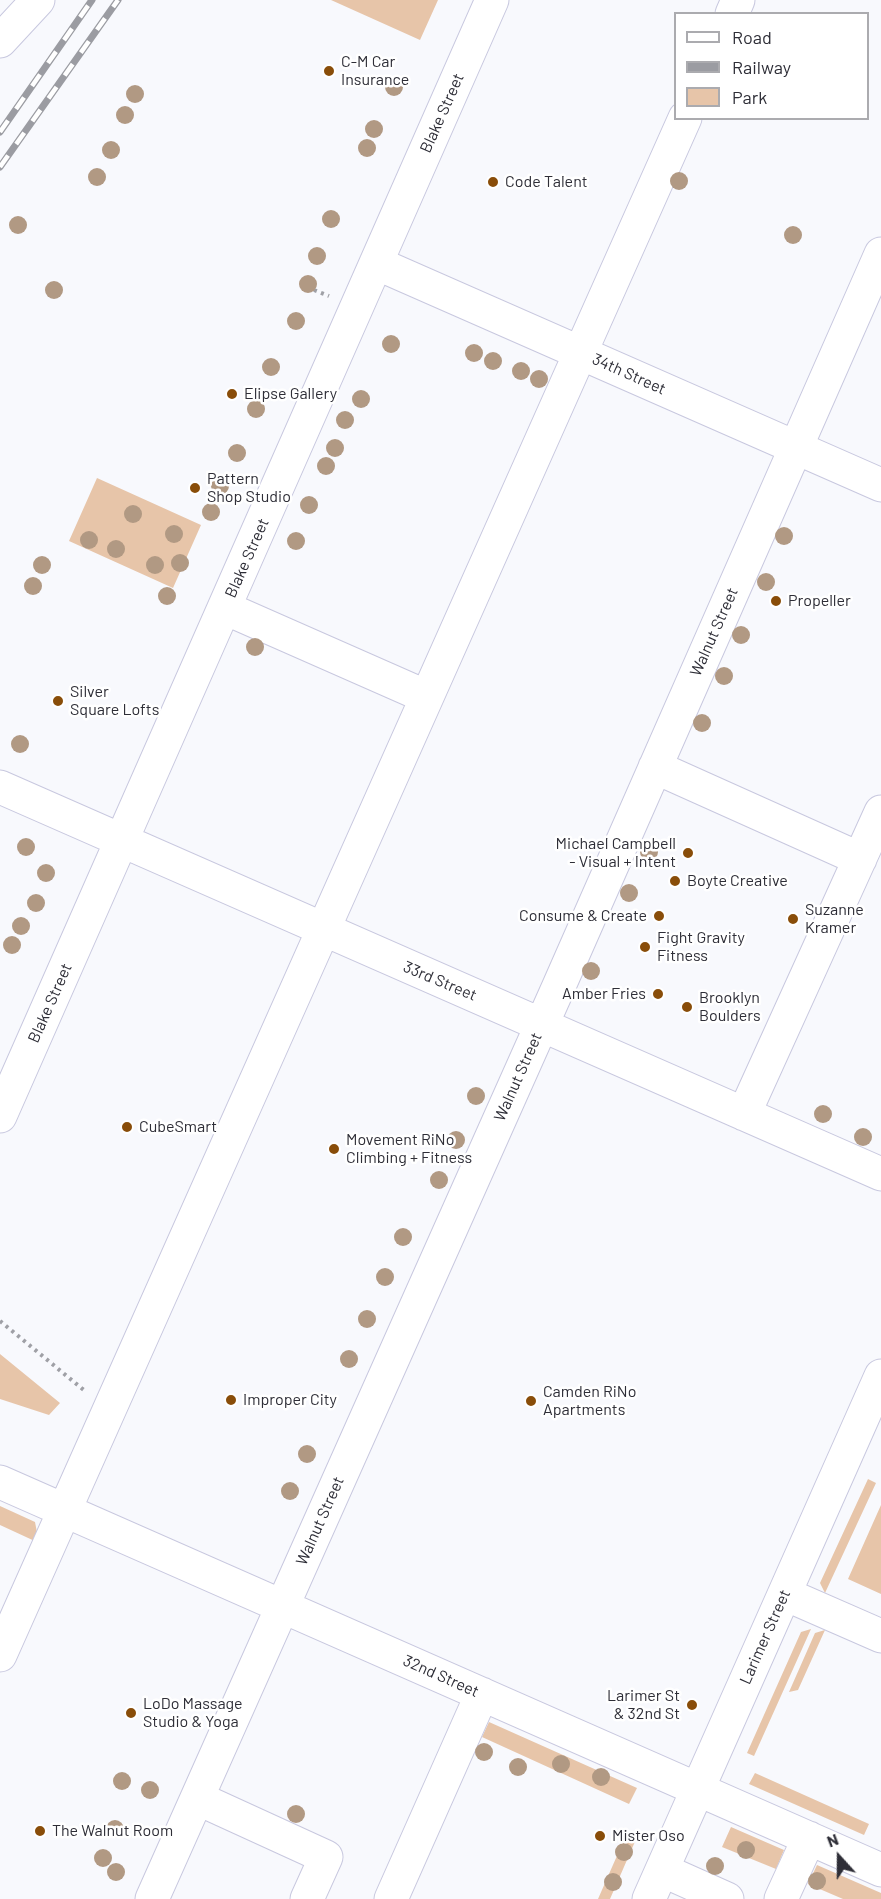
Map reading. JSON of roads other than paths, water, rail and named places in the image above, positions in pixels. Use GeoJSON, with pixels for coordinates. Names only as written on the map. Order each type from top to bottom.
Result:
{"type":"FeatureCollection","features":[{"type":"Feature","properties":{"kind":"street"},"geometry":{"type":"LineString","coordinates":[[0,41],[38,0]]}},
{"type":"Feature","properties":{"kind":"street","name":"Blake Street"},"geometry":{"type":"LineString","coordinates":[[0,1116],[8,1076],[121,842],[492,0]]}},
{"type":"Feature","properties":{"kind":"street"},"geometry":{"type":"LineString","coordinates":[[0,1655],[684,120]]}},
{"type":"Feature","properties":{"kind":"street","name":"Walnut Street"},"geometry":{"type":"LineString","coordinates":[[152,1899],[881,254]]}},
{"type":"Feature","properties":{"kind":"street","name":"34th Street"},"geometry":{"type":"LineString","coordinates":[[376,263],[881,485]]}},
{"type":"Feature","properties":{"kind":"street"},"geometry":{"type":"LineString","coordinates":[[225,608],[427,697]]}},
{"type":"Feature","properties":{"kind":"street"},"geometry":{"type":"LineString","coordinates":[[655,767],[860,859]]}},
{"type":"Feature","properties":{"kind":"street","name":"33rd Street"},"geometry":{"type":"LineString","coordinates":[[0,788],[881,1174]]}},
{"type":"Feature","properties":{"kind":"street"},"geometry":{"type":"LineString","coordinates":[[744,1114],[881,812]]}},
{"type":"Feature","properties":{"kind":"street","name":"Larimer Street"},"geometry":{"type":"LineString","coordinates":[[656,1885],[881,1376]]}},
{"type":"Feature","properties":{"kind":"street","name":"32nd Street"},"geometry":{"type":"LineString","coordinates":[[0,1482],[881,1870]]}},
{"type":"Feature","properties":{"kind":"street"},"geometry":{"type":"LineString","coordinates":[[784,1593],[881,1636]]}},
{"type":"Feature","properties":{"kind":"street"},"geometry":{"type":"LineString","coordinates":[[392,1899],[482,1694]]}},
{"type":"Feature","properties":{"kind":"street"},"geometry":{"type":"LineString","coordinates":[[197,1798],[326,1857],[307,1899]]}},
{"type":"Feature","properties":{"kind":"street"},"geometry":{"type":"LineString","coordinates":[[781,1899],[809,1838]]}},
{"type":"Feature","properties":{"kind":"street"},"geometry":{"type":"LineString","coordinates":[[656,1885],[727,1899]]}},
{"type":"Feature","properties":{"kind":"railway"},"geometry":{"type":"LineString","coordinates":[[0,132],[92,0]]}},
{"type":"Feature","properties":{"kind":"railway"},"geometry":{"type":"LineString","coordinates":[[0,167],[118,0]]}},
{"type":"Feature","properties":{"kind":"place","name":"C-M Car Insurance"},"geometry":{"type":"Point","coordinates":[329,71]}},
{"type":"Feature","properties":{"kind":"place","name":"Code Talent"},"geometry":{"type":"Point","coordinates":[493,182]}},
{"type":"Feature","properties":{"kind":"place","name":"Elipse Gallery"},"geometry":{"type":"Point","coordinates":[232,394]}},
{"type":"Feature","properties":{"kind":"place","name":"Pattern Shop Studio"},"geometry":{"type":"Point","coordinates":[195,488]}},
{"type":"Feature","properties":{"kind":"place","name":"Propeller"},"geometry":{"type":"Point","coordinates":[776,601]}},
{"type":"Feature","properties":{"kind":"place","name":"Silver Square Lofts"},"geometry":{"type":"Point","coordinates":[58,701]}},
{"type":"Feature","properties":{"kind":"place","name":"Michael Campbell - Visual + Intent"},"geometry":{"type":"Point","coordinates":[688,853]}},
{"type":"Feature","properties":{"kind":"place","name":"Boyte Creative"},"geometry":{"type":"Point","coordinates":[675,881]}},
{"type":"Feature","properties":{"kind":"place","name":"Consume & Create"},"geometry":{"type":"Point","coordinates":[659,916]}},
{"type":"Feature","properties":{"kind":"place","name":"Suzanne Kramer"},"geometry":{"type":"Point","coordinates":[793,919]}},
{"type":"Feature","properties":{"kind":"place","name":"Fight Gravity Fitness"},"geometry":{"type":"Point","coordinates":[645,947]}},
{"type":"Feature","properties":{"kind":"place","name":"Amber Fries"},"geometry":{"type":"Point","coordinates":[658,994]}},
{"type":"Feature","properties":{"kind":"place","name":"Brooklyn Boulders"},"geometry":{"type":"Point","coordinates":[687,1007]}},
{"type":"Feature","properties":{"kind":"place","name":"CubeSmart"},"geometry":{"type":"Point","coordinates":[127,1127]}},
{"type":"Feature","properties":{"kind":"place","name":"Movement RiNo Climbing + Fitness"},"geometry":{"type":"Point","coordinates":[334,1149]}},
{"type":"Feature","properties":{"kind":"place","name":"Improper City"},"geometry":{"type":"Point","coordinates":[231,1400]}},
{"type":"Feature","properties":{"kind":"place","name":"Camden RiNo Apartments"},"geometry":{"type":"Point","coordinates":[531,1401]}},
{"type":"Feature","properties":{"kind":"place","name":"Larimer St & 32nd St"},"geometry":{"type":"Point","coordinates":[692,1705]}},
{"type":"Feature","properties":{"kind":"place","name":"LoDo Massage Studio & Yoga"},"geometry":{"type":"Point","coordinates":[131,1713]}},
{"type":"Feature","properties":{"kind":"place","name":"The Walnut Room"},"geometry":{"type":"Point","coordinates":[40,1831]}},
{"type":"Feature","properties":{"kind":"place","name":"Mister Oso"},"geometry":{"type":"Point","coordinates":[600,1836]}}]}
